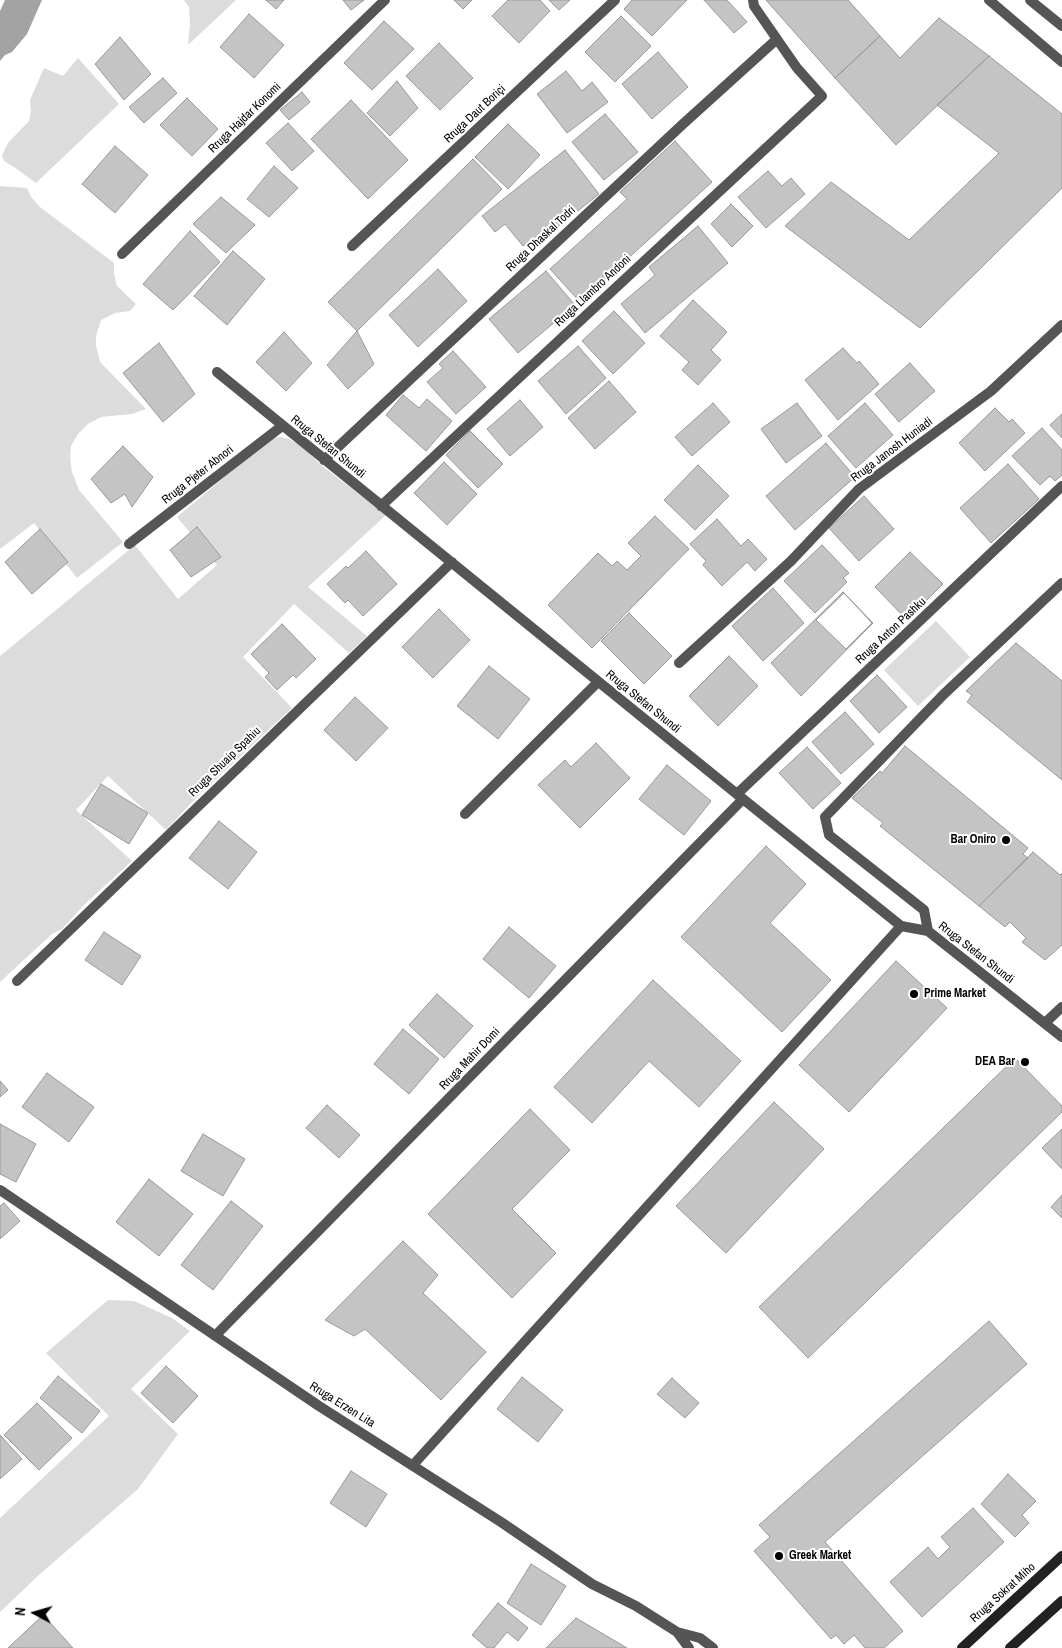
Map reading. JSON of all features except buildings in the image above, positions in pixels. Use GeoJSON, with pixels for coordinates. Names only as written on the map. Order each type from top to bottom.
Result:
{"type":"FeatureCollection","features":[{"type":"Feature","properties":{"kind":"main road","name":"Rruga Sokrat Miho"},"geometry":{"type":"LineString","coordinates":[[962,1648],[1062,1556]]}},
{"type":"Feature","properties":{"kind":"main road"},"geometry":{"type":"LineString","coordinates":[[1010,1648],[1062,1601]]}},
{"type":"Feature","properties":{"kind":"street","name":"Rruga Hajdar Konomi"},"geometry":{"type":"LineString","coordinates":[[122,254],[386,0]]}},
{"type":"Feature","properties":{"kind":"street","name":"Rruga Daut Boriçi"},"geometry":{"type":"LineString","coordinates":[[352,246],[615,0]]}},
{"type":"Feature","properties":{"kind":"street"},"geometry":{"type":"LineString","coordinates":[[753,0],[754,6],[777,39]]}},
{"type":"Feature","properties":{"kind":"street"},"geometry":{"type":"LineString","coordinates":[[989,0],[1062,62]]}},
{"type":"Feature","properties":{"kind":"street"},"geometry":{"type":"LineString","coordinates":[[1030,0],[1062,26]]}},
{"type":"Feature","properties":{"kind":"street","name":"Rruga Llambro Andoni"},"geometry":{"type":"LineString","coordinates":[[381,506],[822,96],[797,68],[777,39]]}},
{"type":"Feature","properties":{"kind":"street","name":"Rruga Dhaskal Todri"},"geometry":{"type":"LineString","coordinates":[[324,460],[683,124],[777,39]]}},
{"type":"Feature","properties":{"kind":"street","name":"Rruga Janosh Huniadi"},"geometry":{"type":"LineString","coordinates":[[679,663],[791,561],[859,489],[991,391],[1062,325]]}},
{"type":"Feature","properties":{"kind":"street","name":"Rruga Stefan Shundi"},"geometry":{"type":"LineString","coordinates":[[217,372],[901,926],[928,931],[1062,1037]]}},
{"type":"Feature","properties":{"kind":"street","name":"Rruga Pjeter Abnori"},"geometry":{"type":"LineString","coordinates":[[128,544],[282,426]]}},
{"type":"Feature","properties":{"kind":"street","name":"Rruga Anton Pashku"},"geometry":{"type":"LineString","coordinates":[[740,797],[1062,486]]}},
{"type":"Feature","properties":{"kind":"street","name":"Rruga Shuaip Spahiu"},"geometry":{"type":"LineString","coordinates":[[17,981],[452,562]]}},
{"type":"Feature","properties":{"kind":"street"},"geometry":{"type":"LineString","coordinates":[[928,931],[924,910],[829,835],[825,817],[943,695],[1062,583]]}},
{"type":"Feature","properties":{"kind":"street"},"geometry":{"type":"LineString","coordinates":[[465,814],[598,682]]}},
{"type":"Feature","properties":{"kind":"street","name":"Rruga Mahir Domi"},"geometry":{"type":"LineString","coordinates":[[215,1336],[740,797]]}},
{"type":"Feature","properties":{"kind":"street"},"geometry":{"type":"LineString","coordinates":[[412,1465],[901,926]]}},
{"type":"Feature","properties":{"kind":"street"},"geometry":{"type":"LineString","coordinates":[[1045,1024],[1062,1007]]}},
{"type":"Feature","properties":{"kind":"street","name":"Rruga Erzen Lita"},"geometry":{"type":"LineString","coordinates":[[0,1190],[319,1406],[501,1522],[592,1584],[636,1606],[677,1632],[700,1638],[713,1648]]}},
{"type":"Feature","properties":{"kind":"street","name":"Rruga Erzen Lita"},"geometry":{"type":"LineString","coordinates":[[677,1632],[689,1648]]}},
{"type":"Feature","properties":{"kind":"shaded area"},"geometry":{"type":"Polygon","coordinates":[[[5,0],[42,0],[27,34],[12,52],[5,55],[0,61],[0,11],[5,0]]]}},
{"type":"Feature","properties":{"kind":"shaded area"},"geometry":{"type":"Polygon","coordinates":[[[184,0],[236,0],[188,45],[189,7],[184,0]]]}},
{"type":"Feature","properties":{"kind":"shaded area"},"geometry":{"type":"Polygon","coordinates":[[[78,58],[119,104],[36,183],[4,161],[2,155],[8,143],[29,121],[31,111],[30,100],[44,68],[63,76],[78,58]]]}},
{"type":"Feature","properties":{"kind":"shaded area"},"geometry":{"type":"Polygon","coordinates":[[[0,186],[27,188],[31,197],[40,207],[114,263],[117,286],[136,304],[130,311],[115,313],[101,320],[96,336],[96,346],[100,362],[146,409],[132,414],[101,417],[88,424],[78,434],[71,446],[70,457],[72,472],[79,490],[123,542],[77,578],[34,523],[0,549],[0,186]]]}},
{"type":"Feature","properties":{"kind":"shaded area"},"geometry":{"type":"Polygon","coordinates":[[[271,438],[289,439],[302,446],[321,465],[386,515],[308,587],[367,636],[349,653],[294,604],[243,657],[292,708],[198,796],[166,830],[108,776],[76,810],[132,861],[85,904],[62,929],[52,934],[0,982],[0,656],[135,545],[178,599],[217,565],[177,517],[271,438]]]}},
{"type":"Feature","properties":{"kind":"shaded area"},"geometry":{"type":"Polygon","coordinates":[[[936,621],[970,657],[918,706],[884,670],[936,621]]]}},
{"type":"Feature","properties":{"kind":"shaded area"},"geometry":{"type":"Polygon","coordinates":[[[108,1300],[134,1301],[172,1318],[190,1331],[131,1389],[178,1434],[138,1489],[40,1574],[0,1612],[0,1518],[109,1416],[46,1353],[108,1300]]]}},
{"type":"Feature","properties":{"kind":"place","name":"Bar Oniro"},"geometry":{"type":"Point","coordinates":[1006,840]}},
{"type":"Feature","properties":{"kind":"place","name":"Prime Market"},"geometry":{"type":"Point","coordinates":[914,994]}},
{"type":"Feature","properties":{"kind":"place","name":"DEA Bar"},"geometry":{"type":"Point","coordinates":[1025,1062]}},
{"type":"Feature","properties":{"kind":"place","name":"Greek Market"},"geometry":{"type":"Point","coordinates":[779,1556]}}]}
